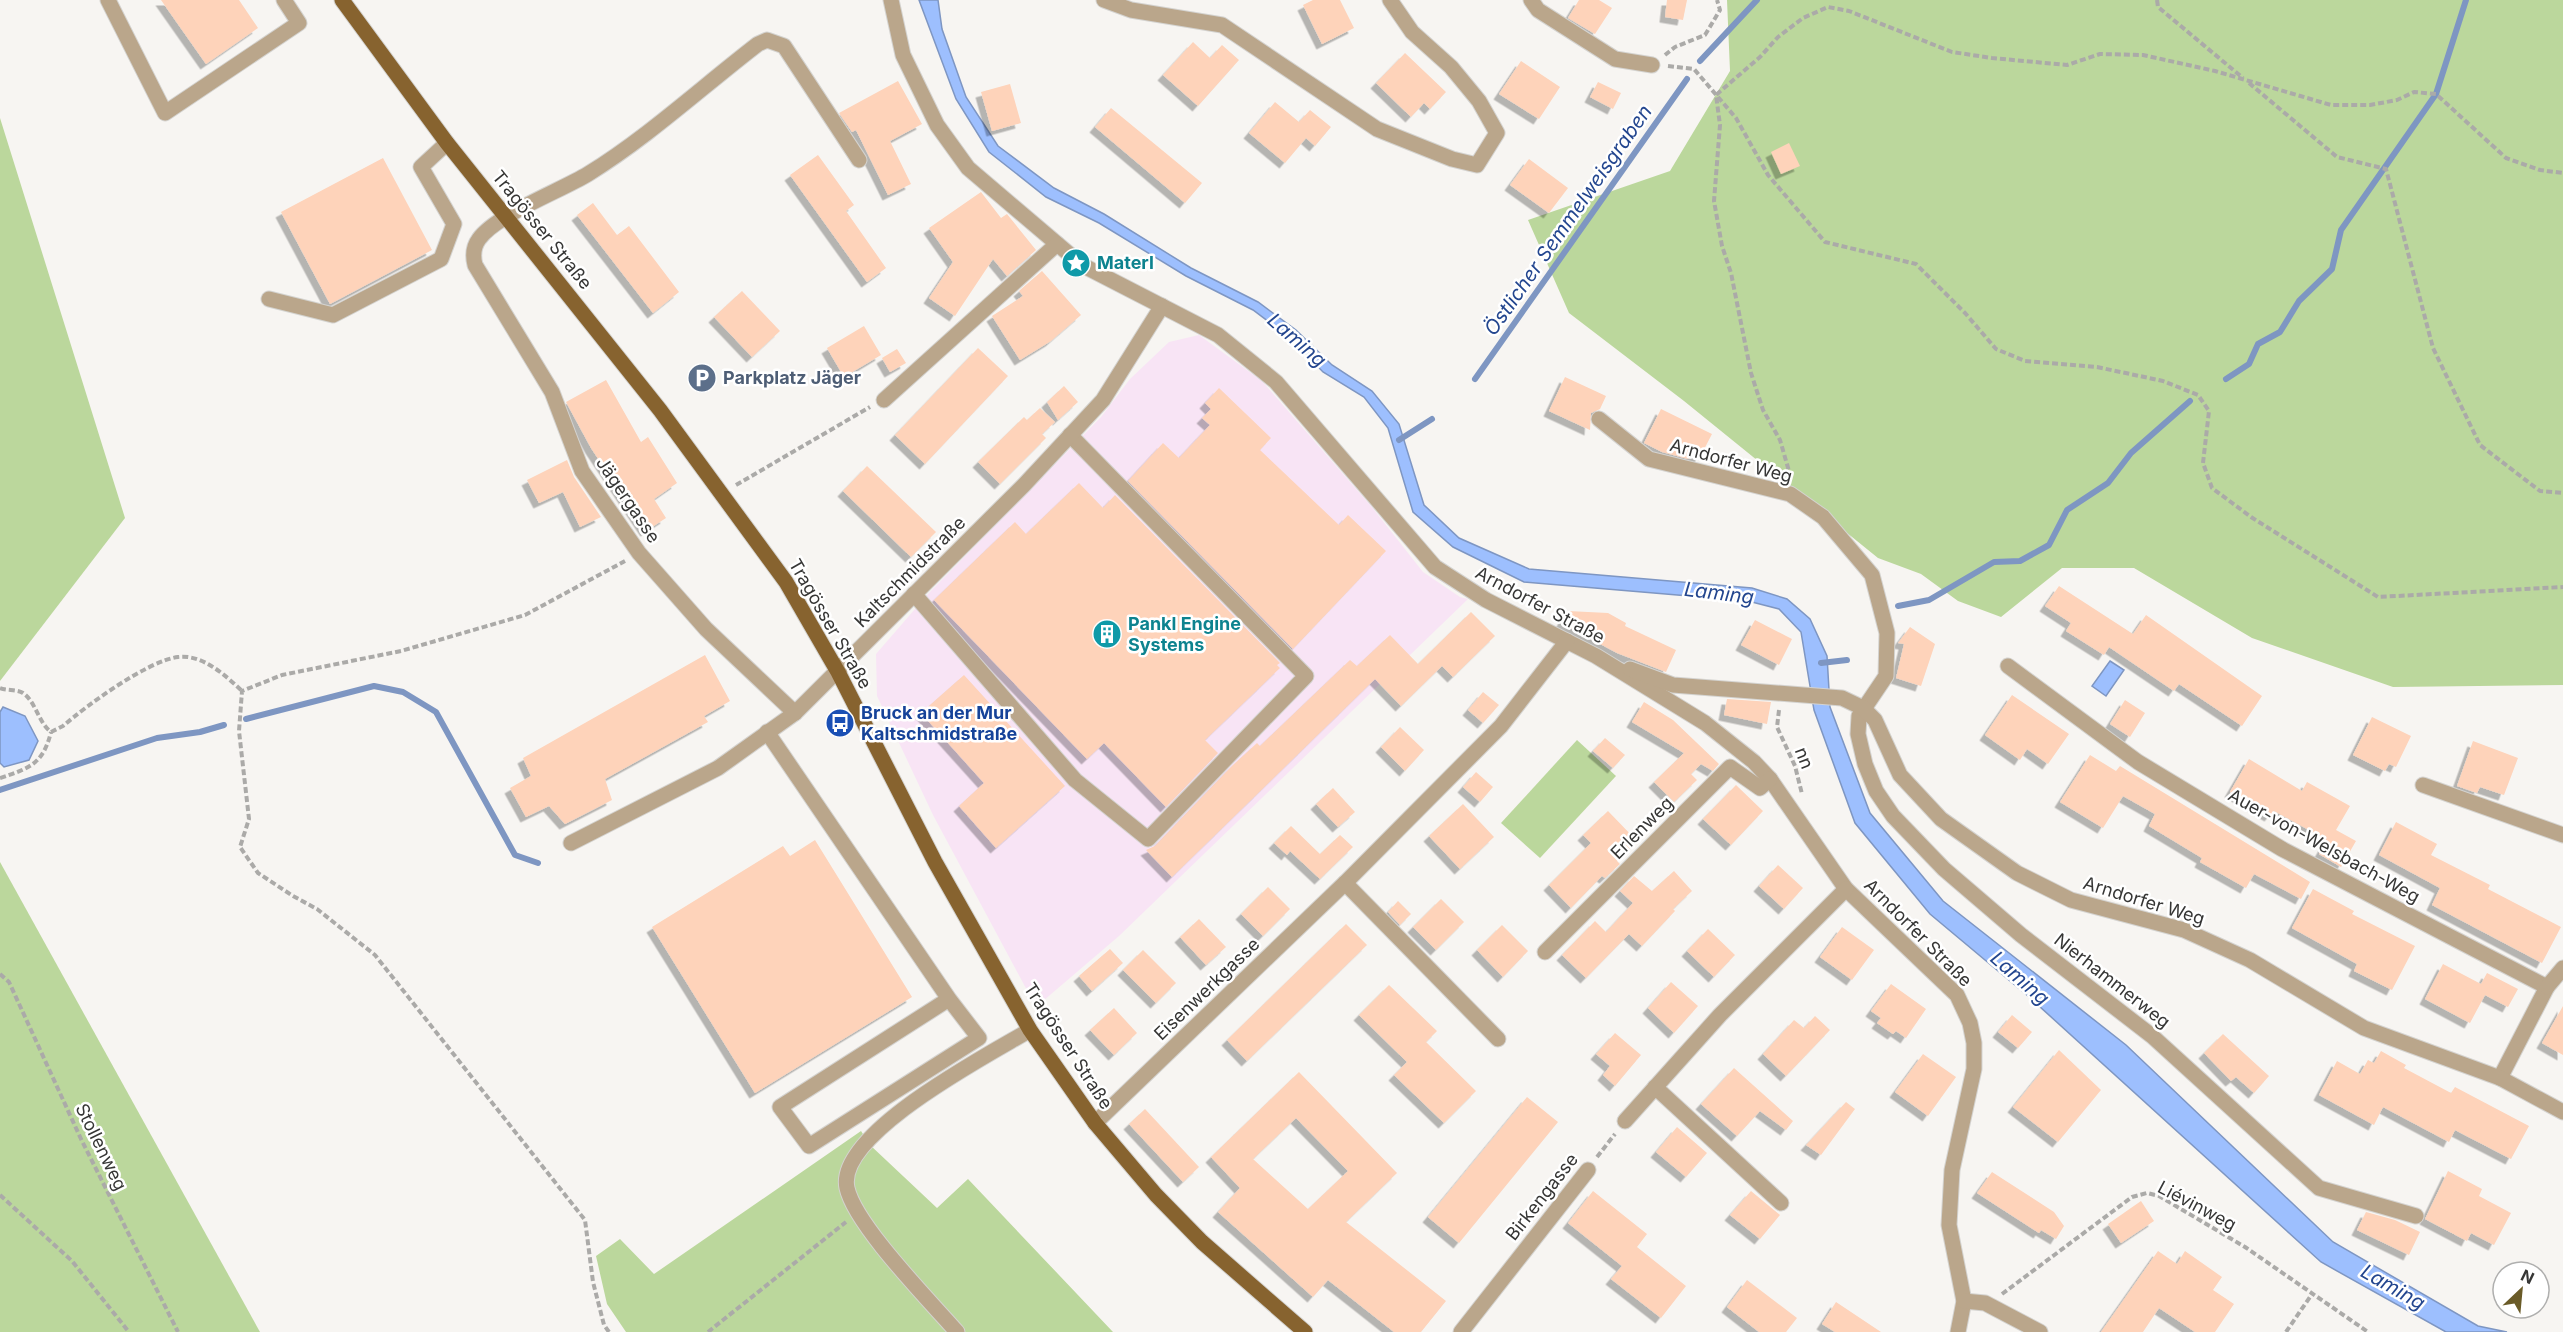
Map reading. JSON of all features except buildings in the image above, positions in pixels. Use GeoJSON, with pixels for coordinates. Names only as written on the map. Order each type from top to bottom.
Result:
{"type":"FeatureCollection","features":[{"type":"Feature","properties":{"kind":"main road","name":"Tragösser Straße"},"geometry":{"type":"LineString","coordinates":[[342,0],[447,143],[660,410],[786,582],[838,672],[935,862],[1030,1030],[1095,1123],[1156,1195],[1202,1242],[1305,1332]]}},
{"type":"Feature","properties":{"kind":"street"},"geometry":{"type":"LineString","coordinates":[[108,0],[165,113],[299,23],[284,0]]}},
{"type":"Feature","properties":{"kind":"street","name":"Arndorfer Straße"},"geometry":{"type":"LineString","coordinates":[[891,0],[903,55],[937,125],[968,168],[1082,265],[1218,335],[1276,382],[1435,567],[1486,600],[1596,656],[1705,723],[1754,762],[1770,780],[1846,889],[1957,995],[1970,1023],[1974,1043],[1974,1069],[1952,1170],[1949,1225],[1964,1300],[1958,1332]]}},
{"type":"Feature","properties":{"kind":"street"},"geometry":{"type":"LineString","coordinates":[[1104,0],[1131,10],[1222,25],[1377,129],[1452,159],[1477,165],[1497,134],[1479,101],[1451,67],[1412,32],[1390,0]]}},
{"type":"Feature","properties":{"kind":"street"},"geometry":{"type":"LineString","coordinates":[[1531,0],[1538,10],[1615,59],[1652,64]]}},
{"type":"Feature","properties":{"kind":"street","name":"Jägergasse"},"geometry":{"type":"LineString","coordinates":[[795,713],[706,629],[639,553],[582,471],[552,392],[475,265],[472,255],[479,239],[506,217],[588,174],[652,128],[767,39],[784,46],[859,160]]}},
{"type":"Feature","properties":{"kind":"street"},"geometry":{"type":"LineString","coordinates":[[268,299],[333,315],[441,259],[454,224],[421,167],[447,143]]}},
{"type":"Feature","properties":{"kind":"street"},"geometry":{"type":"LineString","coordinates":[[884,400],[1057,244]]}},
{"type":"Feature","properties":{"kind":"street","name":"Kaltschmidstraße"},"geometry":{"type":"LineString","coordinates":[[571,843],[718,768],[795,713],[1024,485],[1103,400],[1162,306]]}},
{"type":"Feature","properties":{"kind":"street","name":"Arndorfer Weg"},"geometry":{"type":"LineString","coordinates":[[1599,418],[1649,459],[1790,494],[1823,517],[1872,575],[1887,633],[1886,676],[1863,708]]}},
{"type":"Feature","properties":{"kind":"street"},"geometry":{"type":"LineString","coordinates":[[914,594],[1075,780],[1148,838],[1306,676],[1070,435]]}},
{"type":"Feature","properties":{"kind":"street","name":"Eisenwerkgasse"},"geometry":{"type":"LineString","coordinates":[[1095,1123],[1345,882],[1501,726],[1567,641]]}},
{"type":"Feature","properties":{"kind":"street","name":"Arndorfer Weg"},"geometry":{"type":"LineString","coordinates":[[1596,656],[1673,685],[1842,698],[1863,708],[1875,720],[1900,775],[1941,819],[2017,873],[2071,900],[2184,930],[2250,960],[2364,1028],[2500,1078],[2563,1112]]}},
{"type":"Feature","properties":{"kind":"street","name":"Auer-von-Welsbach-Weg"},"geometry":{"type":"LineString","coordinates":[[2008,666],[2138,762],[2282,849],[2547,987]]}},
{"type":"Feature","properties":{"kind":"street","name":"Nierhammerweg"},"geometry":{"type":"LineString","coordinates":[[1863,708],[1858,716],[1858,734],[1865,764],[1876,791],[1893,816],[1944,869],[2021,934],[2152,1036],[2319,1188],[2416,1216]]}},
{"type":"Feature","properties":{"kind":"street"},"geometry":{"type":"LineString","coordinates":[[767,732],[949,999],[979,1038],[809,1146],[780,1107],[949,999]]}},
{"type":"Feature","properties":{"kind":"street","name":"Erlenweg"},"geometry":{"type":"LineString","coordinates":[[1545,952],[1730,767],[1760,788],[1770,780]]}},
{"type":"Feature","properties":{"kind":"street"},"geometry":{"type":"LineString","coordinates":[[2423,785],[2563,835]]}},
{"type":"Feature","properties":{"kind":"street"},"geometry":{"type":"LineString","coordinates":[[1345,882],[1498,1039]]}},
{"type":"Feature","properties":{"kind":"street"},"geometry":{"type":"LineString","coordinates":[[1625,1121],[1720,1015],[1846,889]]}},
{"type":"Feature","properties":{"kind":"street"},"geometry":{"type":"LineString","coordinates":[[2500,1078],[2547,987],[2563,968]]}},
{"type":"Feature","properties":{"kind":"street"},"geometry":{"type":"LineString","coordinates":[[957,1332],[878,1240],[860,1212],[847,1186],[852,1159],[860,1148],[897,1113],[1030,1030]]}},
{"type":"Feature","properties":{"kind":"street"},"geometry":{"type":"LineString","coordinates":[[1655,1087],[1781,1203]]}},
{"type":"Feature","properties":{"kind":"street","name":"Birkengasse"},"geometry":{"type":"LineString","coordinates":[[1461,1332],[1588,1170]]}},
{"type":"Feature","properties":{"kind":"street"},"geometry":{"type":"LineString","coordinates":[[1964,1300],[1985,1303],[2040,1332]]}},
{"type":"Feature","properties":{"kind":"path"},"geometry":{"type":"LineString","coordinates":[[1652,64],[1675,47],[1705,35],[1720,10],[1717,0]]}},
{"type":"Feature","properties":{"kind":"path"},"geometry":{"type":"LineString","coordinates":[[2157,0],[2158,7],[2337,157],[2386,169],[2433,348],[2480,445],[2540,491],[2563,493]]}},
{"type":"Feature","properties":{"kind":"path"},"geometry":{"type":"LineString","coordinates":[[1716,94],[1760,57],[1778,37],[1803,18],[1828,7],[1860,14],[1952,52],[2067,65],[2100,54],[2143,56],[2216,70],[2331,105],[2370,105],[2397,100],[2414,92],[2436,94],[2506,158],[2540,170],[2563,173]]}},
{"type":"Feature","properties":{"kind":"path"},"geometry":{"type":"LineString","coordinates":[[1652,64],[1694,69],[1736,118],[1768,175],[1825,242],[1916,264],[1965,313],[1996,349],[2025,362],[2097,367],[2163,381],[2198,395],[2209,411],[2203,463],[2212,488],[2251,517],[2378,597],[2563,587]]}},
{"type":"Feature","properties":{"kind":"path"},"geometry":{"type":"LineString","coordinates":[[1716,94],[1720,125],[1714,201],[1722,246],[1731,273],[1751,373],[1763,410],[1780,440],[1793,483],[1790,494]]}},
{"type":"Feature","properties":{"kind":"path"},"geometry":{"type":"LineString","coordinates":[[720,494],[884,400]]}},
{"type":"Feature","properties":{"kind":"path"},"geometry":{"type":"LineString","coordinates":[[242,691],[282,675],[401,651],[525,615],[639,553]]}},
{"type":"Feature","properties":{"kind":"path"},"geometry":{"type":"LineString","coordinates":[[51,732],[135,675],[179,657],[211,666],[242,691]]}},
{"type":"Feature","properties":{"kind":"path"},"geometry":{"type":"LineString","coordinates":[[0,688],[21,691],[28,698],[43,726],[51,732]]}},
{"type":"Feature","properties":{"kind":"path"},"geometry":{"type":"LineString","coordinates":[[242,691],[239,731],[249,819],[240,848],[258,873],[317,909],[375,955],[585,1220],[593,1282],[604,1324],[609,1332]]}},
{"type":"Feature","properties":{"kind":"path","name":"nn"},"geometry":{"type":"LineString","coordinates":[[1782,693],[1777,727],[1795,766],[1803,798]]}},
{"type":"Feature","properties":{"kind":"path"},"geometry":{"type":"LineString","coordinates":[[0,778],[36,764],[48,745],[51,732]]}},
{"type":"Feature","properties":{"kind":"path","name":"Stollenweg"},"geometry":{"type":"LineString","coordinates":[[0,974],[9,982],[81,1139],[178,1332]]}},
{"type":"Feature","properties":{"kind":"path","name":"Birkengasse"},"geometry":{"type":"LineString","coordinates":[[1588,1170],[1625,1121]]}},
{"type":"Feature","properties":{"kind":"path","name":"Liévinweg"},"geometry":{"type":"LineString","coordinates":[[1985,1303],[2002,1294],[2112,1210],[2132,1197],[2147,1193],[2158,1196],[2245,1247],[2368,1332]]}},
{"type":"Feature","properties":{"kind":"path"},"geometry":{"type":"LineString","coordinates":[[0,1195],[72,1261],[129,1332]]}},
{"type":"Feature","properties":{"kind":"path"},"geometry":{"type":"LineString","coordinates":[[708,1332],[860,1212]]}},
{"type":"Feature","properties":{"kind":"path"},"geometry":{"type":"LineString","coordinates":[[2286,1332],[2312,1294]]}},
{"type":"Feature","properties":{"kind":"shaded area"},"geometry":{"type":"Polygon","coordinates":[[[1199,335],[1262,381],[1371,506],[1423,572],[1460,597],[1468,599],[1119,936],[1036,1007],[933,815],[877,696],[876,654],[928,594],[1101,417],[1130,379],[1169,342],[1199,335]]]}},
{"type":"Feature","properties":{"kind":"green space"},"geometry":{"type":"Polygon","coordinates":[[[1727,0],[2563,0],[2563,685],[2393,687],[2252,638],[2134,568],[2062,568],[2001,617],[1958,601],[1921,574],[1878,558],[1684,401],[1569,313],[1528,220],[1670,171],[1730,71],[1727,0]]]}},
{"type":"Feature","properties":{"kind":"green space"},"geometry":{"type":"Polygon","coordinates":[[[0,118],[125,518],[0,681],[0,118]]]}},
{"type":"Feature","properties":{"kind":"green space"},"geometry":{"type":"Polygon","coordinates":[[[1577,740],[1616,776],[1540,858],[1501,823],[1577,740]]]}},
{"type":"Feature","properties":{"kind":"green space"},"geometry":{"type":"Polygon","coordinates":[[[0,862],[260,1332],[0,1332],[0,862]]]}},
{"type":"Feature","properties":{"kind":"green space"},"geometry":{"type":"Polygon","coordinates":[[[861,1131],[870,1145],[937,1208],[968,1179],[1113,1332],[626,1332],[607,1304],[596,1256],[620,1239],[654,1274],[861,1131]]]}},
{"type":"Feature","properties":{"kind":"water","name":"Laming"},"geometry":{"type":"Polygon","coordinates":[[[919,0],[938,0],[942,29],[966,97],[998,146],[1054,188],[1104,214],[1191,268],[1258,302],[1296,330],[1332,365],[1372,391],[1399,424],[1424,505],[1459,538],[1529,569],[1752,588],[1787,599],[1810,619],[1827,656],[1830,707],[1870,813],[1943,901],[2126,1045],[2333,1242],[2478,1326],[2507,1332],[2446,1332],[2321,1262],[2028,996],[1930,914],[1855,823],[1814,710],[1801,632],[1779,609],[1748,601],[1524,582],[1453,547],[1413,512],[1388,428],[1364,397],[1323,372],[1289,337],[1253,310],[1186,276],[1099,223],[1046,197],[989,152],[956,99],[919,0]]]}},
{"type":"Feature","properties":{"kind":"water"},"geometry":{"type":"Polygon","coordinates":[[[2110,661],[2124,670],[2106,696],[2092,686],[2110,661]]]}},
{"type":"Feature","properties":{"kind":"water"},"geometry":{"type":"Polygon","coordinates":[[[3,707],[25,716],[38,741],[29,760],[4,767],[0,763],[0,712],[3,707]]]}},
{"type":"Feature","properties":{"kind":"waterway","name":"Östlicher Semmelweisgraben"},"geometry":{"type":"LineString","coordinates":[[1700,61],[1757,0]]}},
{"type":"Feature","properties":{"kind":"waterway"},"geometry":{"type":"LineString","coordinates":[[2226,379],[2249,364],[2258,344],[2280,332],[2299,301],[2332,269],[2341,230],[2436,94],[2466,0]]}},
{"type":"Feature","properties":{"kind":"waterway","name":"Östlicher Semmelweisgraben"},"geometry":{"type":"LineString","coordinates":[[1475,379],[1687,79]]}},
{"type":"Feature","properties":{"kind":"waterway"},"geometry":{"type":"LineString","coordinates":[[1898,606],[1929,600],[1994,562],[2020,561],[2049,545],[2067,510],[2108,483],[2131,453],[2190,401]]}},
{"type":"Feature","properties":{"kind":"waterway","name":"Östlicher Semmelweisgraben"},"geometry":{"type":"LineString","coordinates":[[1399,440],[1432,419]]}},
{"type":"Feature","properties":{"kind":"waterway"},"geometry":{"type":"LineString","coordinates":[[1821,663],[1847,660]]}},
{"type":"Feature","properties":{"kind":"waterway"},"geometry":{"type":"LineString","coordinates":[[246,719],[374,686],[403,692],[436,712],[515,855],[538,863]]}},
{"type":"Feature","properties":{"kind":"waterway"},"geometry":{"type":"LineString","coordinates":[[0,790],[157,738],[200,732],[224,725]]}},
{"type":"Feature","properties":{"kind":"place","name":"Materl"},"geometry":{"type":"Point","coordinates":[1076,263]}},
{"type":"Feature","properties":{"kind":"place","name":"Parkplatz Jäger"},"geometry":{"type":"Point","coordinates":[702,378]}},
{"type":"Feature","properties":{"kind":"place","name":"Pankl Engine Systems"},"geometry":{"type":"Point","coordinates":[1107,634]}},
{"type":"Feature","properties":{"kind":"place","name":"Bruck an der Mur Kaltschmidstraße"},"geometry":{"type":"Point","coordinates":[840,723]}}]}
